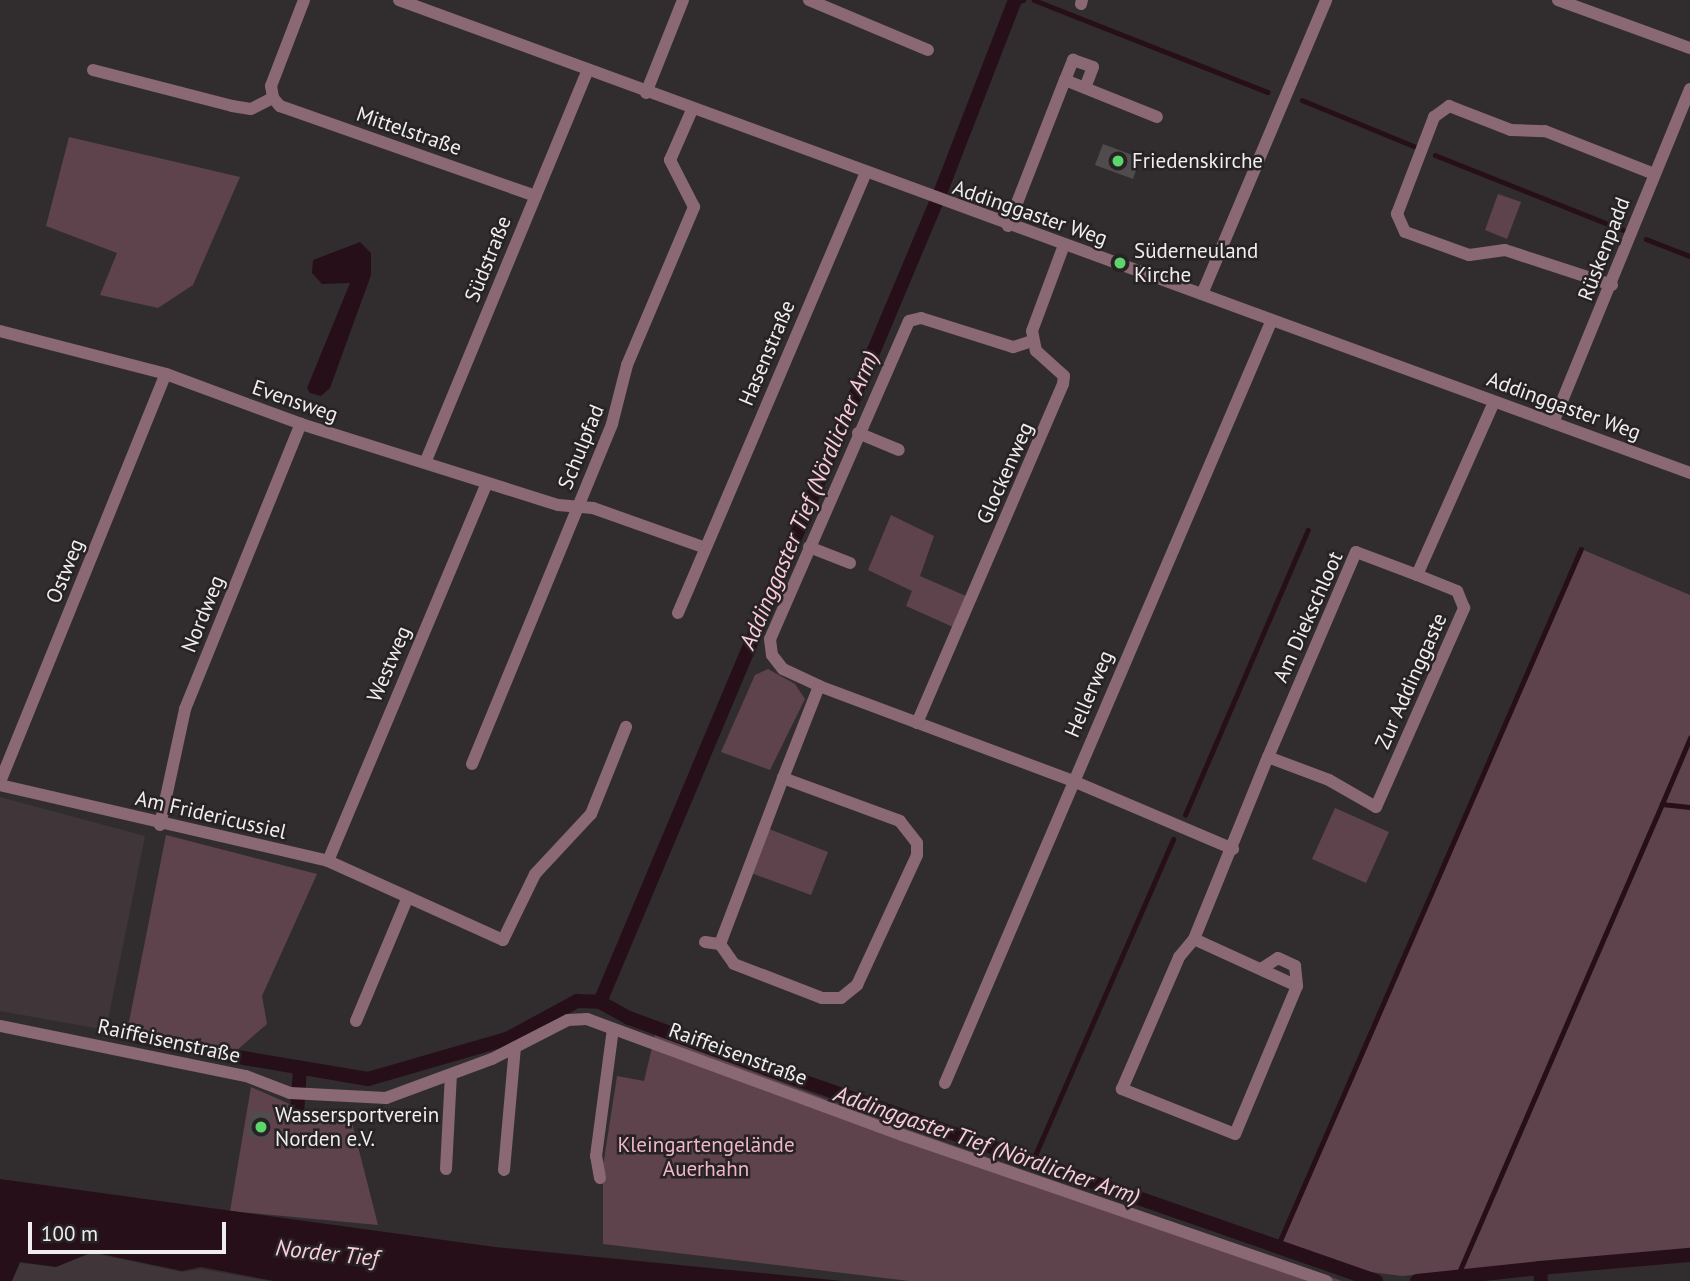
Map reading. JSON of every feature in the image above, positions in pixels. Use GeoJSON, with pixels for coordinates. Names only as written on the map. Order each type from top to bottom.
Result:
{"type":"FeatureCollection","features":[{"type":"Feature","properties":{"kind":"street"},"geometry":{"type":"LineString","coordinates":[[93,70],[251,109],[273,98],[271,86],[304,0]]}},
{"type":"Feature","properties":{"kind":"street","name":"Addinggaster Weg"},"geometry":{"type":"LineString","coordinates":[[399,0],[954,207],[1202,294],[1271,322],[1690,473]]}},
{"type":"Feature","properties":{"kind":"street"},"geometry":{"type":"LineString","coordinates":[[646,93],[683,0]]}},
{"type":"Feature","properties":{"kind":"street"},"geometry":{"type":"LineString","coordinates":[[810,0],[928,50]]}},
{"type":"Feature","properties":{"kind":"street"},"geometry":{"type":"LineString","coordinates":[[1202,294],[1326,0]]}},
{"type":"Feature","properties":{"kind":"street"},"geometry":{"type":"LineString","coordinates":[[1558,0],[1690,48]]}},
{"type":"Feature","properties":{"kind":"street"},"geometry":{"type":"LineString","coordinates":[[1008,226],[1073,60],[1093,67],[1085,88]]}},
{"type":"Feature","properties":{"kind":"street","name":"Südstraße"},"geometry":{"type":"LineString","coordinates":[[425,463],[588,70]]}},
{"type":"Feature","properties":{"kind":"street"},"geometry":{"type":"LineString","coordinates":[[1065,80],[1157,117]]}},
{"type":"Feature","properties":{"kind":"street","name":"Rüskenpadd"},"geometry":{"type":"LineString","coordinates":[[1553,422],[1612,285],[1690,89]]}},
{"type":"Feature","properties":{"kind":"street","name":"Mittelstraße"},"geometry":{"type":"LineString","coordinates":[[273,98],[280,106],[536,196]]}},
{"type":"Feature","properties":{"kind":"street"},"geometry":{"type":"LineString","coordinates":[[1612,285],[1505,250],[1469,255],[1405,232],[1397,214],[1434,117],[1449,106],[1511,131],[1545,131],[1654,174]]}},
{"type":"Feature","properties":{"kind":"street","name":"Schulpfad"},"geometry":{"type":"LineString","coordinates":[[472,764],[620,404],[627,365],[694,207],[670,160],[692,110]]}},
{"type":"Feature","properties":{"kind":"street","name":"Hasenstraße"},"geometry":{"type":"LineString","coordinates":[[678,613],[866,173]]}},
{"type":"Feature","properties":{"kind":"street"},"geometry":{"type":"LineString","coordinates":[[1064,245],[1032,341],[1013,347],[921,317],[909,321],[858,432],[770,639],[772,655],[783,669],[819,686],[1073,780],[1233,849]]}},
{"type":"Feature","properties":{"kind":"street","name":"Hellerweg"},"geometry":{"type":"LineString","coordinates":[[944,1083],[1271,322]]}},
{"type":"Feature","properties":{"kind":"street","name":"Evensweg"},"geometry":{"type":"LineString","coordinates":[[0,331],[166,374],[301,424],[487,483],[578,506]]}},
{"type":"Feature","properties":{"kind":"street","name":"Glockenweg"},"geometry":{"type":"LineString","coordinates":[[917,723],[1063,384],[1063,376],[1042,360],[1032,341]]}},
{"type":"Feature","properties":{"kind":"street","name":"Ostweg"},"geometry":{"type":"LineString","coordinates":[[0,784],[166,374]]}},
{"type":"Feature","properties":{"kind":"street"},"geometry":{"type":"LineString","coordinates":[[1417,575],[1494,402]]}},
{"type":"Feature","properties":{"kind":"street","name":"Nordweg"},"geometry":{"type":"LineString","coordinates":[[160,825],[186,709],[301,424]]}},
{"type":"Feature","properties":{"kind":"street"},"geometry":{"type":"LineString","coordinates":[[858,432],[899,450]]}},
{"type":"Feature","properties":{"kind":"street","name":"Westweg"},"geometry":{"type":"LineString","coordinates":[[328,861],[487,483]]}},
{"type":"Feature","properties":{"kind":"street"},"geometry":{"type":"LineString","coordinates":[[578,506],[704,547]]}},
{"type":"Feature","properties":{"kind":"street"},"geometry":{"type":"LineString","coordinates":[[809,547],[850,564]]}},
{"type":"Feature","properties":{"kind":"street","name":"Am Diekschloot"},"geometry":{"type":"LineString","coordinates":[[1194,939],[1297,986],[1235,1134],[1122,1089],[1179,957],[1194,939],[1356,552],[1417,575]]}},
{"type":"Feature","properties":{"kind":"street","name":"Zur Addinggaste"},"geometry":{"type":"LineString","coordinates":[[1266,763],[1329,780],[1351,796],[1376,807],[1464,608],[1457,591],[1417,575]]}},
{"type":"Feature","properties":{"kind":"street"},"geometry":{"type":"LineString","coordinates":[[720,944],[819,686]]}},
{"type":"Feature","properties":{"kind":"street","name":"Am Fridericussiel"},"geometry":{"type":"LineString","coordinates":[[0,784],[160,825],[328,861],[503,940],[535,874],[591,814],[625,727]]}},
{"type":"Feature","properties":{"kind":"street"},"geometry":{"type":"LineString","coordinates":[[705,942],[720,944],[734,964],[822,998],[841,998],[857,985],[917,855],[917,843],[900,821],[783,778]]}},
{"type":"Feature","properties":{"kind":"street"},"geometry":{"type":"LineString","coordinates":[[356,1021],[408,899]]}},
{"type":"Feature","properties":{"kind":"street","name":"Raiffeisenstraße"},"geometry":{"type":"LineString","coordinates":[[0,1026],[246,1076],[290,1093],[386,1098],[451,1075],[568,1020],[587,1019],[1327,1281]]}},
{"type":"Feature","properties":{"kind":"street"},"geometry":{"type":"LineString","coordinates":[[600,1178],[596,1156],[613,1029]]}},
{"type":"Feature","properties":{"kind":"street"},"geometry":{"type":"LineString","coordinates":[[504,1170],[515,1047]]}},
{"type":"Feature","properties":{"kind":"street"},"geometry":{"type":"LineString","coordinates":[[446,1169],[451,1075]]}},
{"type":"Feature","properties":{"kind":"shaded area"},"geometry":{"type":"Polygon","coordinates":[[[0,797],[145,836],[106,1030],[0,1011],[0,797]]]}},
{"type":"Feature","properties":{"kind":"shaded area"},"geometry":{"type":"Polygon","coordinates":[[[92,1253],[182,1272],[201,1269],[268,1281],[12,1281],[20,1263],[56,1267],[92,1253]]]}},
{"type":"Feature","properties":{"kind":"green space"},"geometry":{"type":"Polygon","coordinates":[[[69,137],[240,177],[193,285],[158,308],[100,295],[117,253],[46,226],[69,137]]]}},
{"type":"Feature","properties":{"kind":"green space"},"geometry":{"type":"Polygon","coordinates":[[[1498,194],[1521,202],[1507,239],[1485,230],[1498,194]]]}},
{"type":"Feature","properties":{"kind":"green space"},"geometry":{"type":"Polygon","coordinates":[[[891,515],[934,536],[920,576],[966,596],[953,627],[906,606],[912,591],[868,570],[891,515]]]}},
{"type":"Feature","properties":{"kind":"green space"},"geometry":{"type":"Polygon","coordinates":[[[1581,549],[1690,595],[1690,1250],[1402,1276],[1347,1269],[1280,1246],[1581,549]]]}},
{"type":"Feature","properties":{"kind":"green space"},"geometry":{"type":"Polygon","coordinates":[[[768,669],[795,684],[805,699],[770,770],[721,752],[755,675],[768,669]]]}},
{"type":"Feature","properties":{"kind":"green space"},"geometry":{"type":"Polygon","coordinates":[[[1335,808],[1389,832],[1366,883],[1312,859],[1335,808]]]}},
{"type":"Feature","properties":{"kind":"green space"},"geometry":{"type":"Polygon","coordinates":[[[769,829],[828,852],[811,895],[751,873],[769,829]]]}},
{"type":"Feature","properties":{"kind":"green space"},"geometry":{"type":"Polygon","coordinates":[[[166,835],[317,874],[262,996],[267,1024],[236,1051],[127,1032],[166,835]]]}},
{"type":"Feature","properties":{"kind":"green space","name":"Kleingartengelände Auerhahn"},"geometry":{"type":"Polygon","coordinates":[[[655,1035],[898,1126],[1342,1281],[909,1281],[603,1244],[603,1166],[617,1076],[644,1081],[655,1035]]]}},
{"type":"Feature","properties":{"kind":"green space"},"geometry":{"type":"Polygon","coordinates":[[[251,1087],[305,1111],[349,1111],[378,1225],[230,1211],[251,1087]]]}},
{"type":"Feature","properties":{"kind":"water"},"geometry":{"type":"Polygon","coordinates":[[[360,242],[371,253],[371,275],[330,388],[321,396],[310,393],[307,388],[350,283],[322,284],[312,273],[313,260],[360,242]]]}},
{"type":"Feature","properties":{"kind":"water","name":"Norder Tief"},"geometry":{"type":"Polygon","coordinates":[[[0,1179],[495,1247],[843,1281],[274,1281],[201,1267],[182,1271],[92,1252],[56,1267],[20,1262],[12,1281],[0,1281],[0,1179]]]}},
{"type":"Feature","properties":{"kind":"building","name":"Friedenskirche"},"geometry":{"type":"Polygon","coordinates":[[[1103,144],[1140,158],[1133,179],[1095,165],[1103,144]]]}},
{"type":"Feature","properties":{"kind":"building","name":"Wassersportverein Norden e.V."},"geometry":{"type":"Polygon","coordinates":[[[251,1110],[272,1114],[267,1139],[246,1135],[251,1110]]]}},
{"type":"Feature","properties":{"kind":"waterway","name":"Addinggaster Tief (Nördlicher Arm)"},"geometry":{"type":"LineString","coordinates":[[1015,0],[943,186],[600,1002],[629,1018],[768,1069],[1376,1281]]}},
{"type":"Feature","properties":{"kind":"waterway"},"geometry":{"type":"LineString","coordinates":[[1019,1],[1023,0]]}},
{"type":"Feature","properties":{"kind":"waterway"},"geometry":{"type":"LineString","coordinates":[[1034,0],[1268,92]]}},
{"type":"Feature","properties":{"kind":"waterway"},"geometry":{"type":"LineString","coordinates":[[1302,100],[1416,147]]}},
{"type":"Feature","properties":{"kind":"waterway"},"geometry":{"type":"LineString","coordinates":[[1435,155],[1623,230]]}},
{"type":"Feature","properties":{"kind":"waterway"},"geometry":{"type":"LineString","coordinates":[[1646,239],[1690,256]]}},
{"type":"Feature","properties":{"kind":"waterway"},"geometry":{"type":"LineString","coordinates":[[1185,815],[1308,530]]}},
{"type":"Feature","properties":{"kind":"waterway"},"geometry":{"type":"LineString","coordinates":[[1276,1250],[1581,549]]}},
{"type":"Feature","properties":{"kind":"waterway"},"geometry":{"type":"LineString","coordinates":[[1662,804],[1690,738]]}},
{"type":"Feature","properties":{"kind":"waterway"},"geometry":{"type":"LineString","coordinates":[[1457,1277],[1662,804],[1690,807]]}},
{"type":"Feature","properties":{"kind":"waterway"},"geometry":{"type":"LineString","coordinates":[[1033,1160],[1173,839]]}},
{"type":"Feature","properties":{"kind":"waterway","name":"Addinggaster Tief (Nördlicher Arm)"},"geometry":{"type":"LineString","coordinates":[[226,1055],[368,1079],[507,1039],[577,1001],[600,1002]]}},
{"type":"Feature","properties":{"kind":"waterway","name":"Addinggaster Tief (Nördlicher Arm)"},"geometry":{"type":"LineString","coordinates":[[130,1035],[184,1047]]}},
{"type":"Feature","properties":{"kind":"waterway","name":"Addinggaster Tief (Nördlicher Arm)"},"geometry":{"type":"LineString","coordinates":[[297,1114],[300,1068]]}},
{"type":"Feature","properties":{"kind":"waterway"},"geometry":{"type":"LineString","coordinates":[[1540,1268],[1690,1255]]}},
{"type":"Feature","properties":{"kind":"waterway","name":"Addinggaster Tief (Nördlicher Arm)"},"geometry":{"type":"LineString","coordinates":[[1417,1281],[1540,1268],[1541,1281]]}},
{"type":"Feature","properties":{"kind":"place","name":"Friedenskirche"},"geometry":{"type":"Point","coordinates":[1118,161]}},
{"type":"Feature","properties":{"kind":"place","name":"Süderneuland Kirche"},"geometry":{"type":"Point","coordinates":[1120,263]}},
{"type":"Feature","properties":{"kind":"place","name":"Wassersportverein Norden e.V."},"geometry":{"type":"Point","coordinates":[261,1127]}}]}
